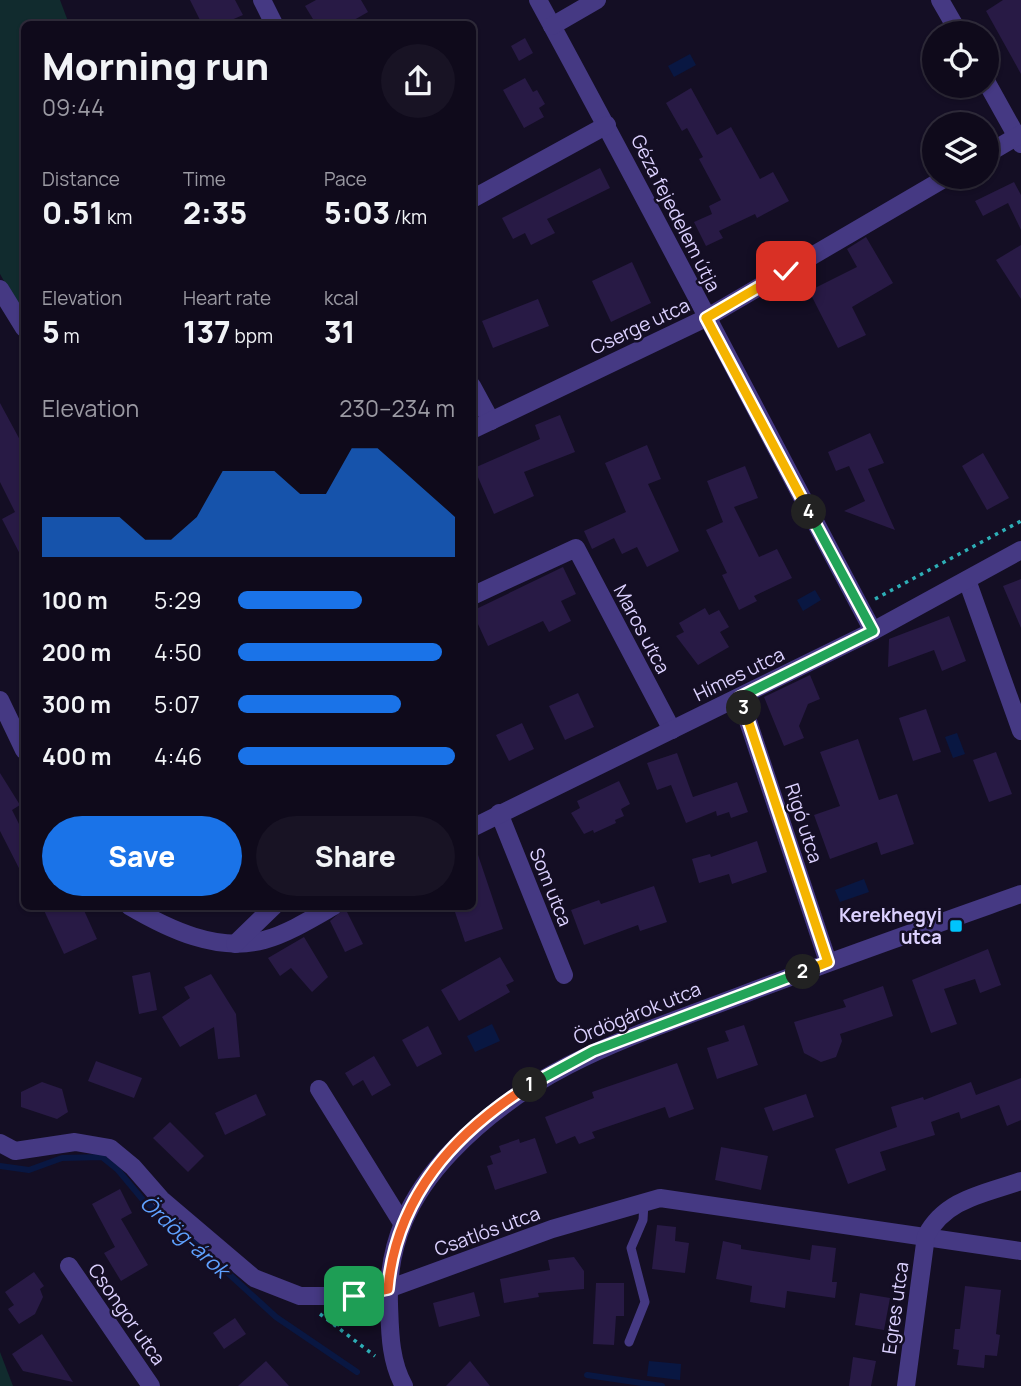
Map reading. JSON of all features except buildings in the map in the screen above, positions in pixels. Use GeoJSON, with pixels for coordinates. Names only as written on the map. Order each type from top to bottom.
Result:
{"type":"FeatureCollection","features":[{"type":"Feature","properties":{"kind":"street"},"geometry":{"type":"LineString","coordinates":[[262,0],[272,21]]}},
{"type":"Feature","properties":{"kind":"street","name":"Géza fejedelem útja"},"geometry":{"type":"LineString","coordinates":[[538,0],[607,125],[706,318],[873,631]]}},
{"type":"Feature","properties":{"kind":"street"},"geometry":{"type":"LineString","coordinates":[[552,26],[597,0]]}},
{"type":"Feature","properties":{"kind":"street"},"geometry":{"type":"LineString","coordinates":[[940,0],[952,21]]}},
{"type":"Feature","properties":{"kind":"street"},"geometry":{"type":"LineString","coordinates":[[996,98],[1020,138],[999,148]]}},
{"type":"Feature","properties":{"kind":"street"},"geometry":{"type":"LineString","coordinates":[[476,197],[607,125]]}},
{"type":"Feature","properties":{"kind":"street","name":"Cserge utca"},"geometry":{"type":"LineString","coordinates":[[476,427],[706,318],[926,189]]}},
{"type":"Feature","properties":{"kind":"street"},"geometry":{"type":"LineString","coordinates":[[0,289],[21,323]]}},
{"type":"Feature","properties":{"kind":"street"},"geometry":{"type":"LineString","coordinates":[[476,393],[491,421]]}},
{"type":"Feature","properties":{"kind":"street","name":"Maros utca"},"geometry":{"type":"LineString","coordinates":[[476,594],[576,548],[672,730]]}},
{"type":"Feature","properties":{"kind":"street","name":"Hímes utca"},"geometry":{"type":"LineString","coordinates":[[476,826],[873,631],[1021,550]]}},
{"type":"Feature","properties":{"kind":"street"},"geometry":{"type":"LineString","coordinates":[[967,580],[1021,731]]}},
{"type":"Feature","properties":{"kind":"street","name":"Rigó utca"},"geometry":{"type":"LineString","coordinates":[[740,697],[828,962]]}},
{"type":"Feature","properties":{"kind":"street"},"geometry":{"type":"LineString","coordinates":[[0,700],[21,744]]}},
{"type":"Feature","properties":{"kind":"street","name":"Som utca"},"geometry":{"type":"LineString","coordinates":[[499,813],[564,975]]}},
{"type":"Feature","properties":{"kind":"street","name":"Ördögárok utca"},"geometry":{"type":"LineString","coordinates":[[397,1384],[388,1289],[392,1255],[402,1223],[413,1199],[438,1165],[484,1118],[534,1082],[593,1051],[828,962],[1021,894]]}},
{"type":"Feature","properties":{"kind":"street"},"geometry":{"type":"LineString","coordinates":[[137,910],[176,931],[235,944],[265,940],[326,910]]}},
{"type":"Feature","properties":{"kind":"street"},"geometry":{"type":"LineString","coordinates":[[235,944],[270,910]]}},
{"type":"Feature","properties":{"kind":"street"},"geometry":{"type":"LineString","coordinates":[[318,1089],[402,1223]]}},
{"type":"Feature","properties":{"kind":"street","name":"Csatlós utca"},"geometry":{"type":"LineString","coordinates":[[0,1143],[10,1150],[75,1142],[110,1148],[133,1167],[161,1199],[254,1278],[300,1296],[354,1296],[388,1289],[552,1229],[660,1199],[1021,1251]]}},
{"type":"Feature","properties":{"kind":"street"},"geometry":{"type":"LineString","coordinates":[[926,1236],[936,1218],[951,1206],[1021,1181]]}},
{"type":"Feature","properties":{"kind":"street","name":"Egres utca"},"geometry":{"type":"LineString","coordinates":[[906,1386],[926,1236]]}},
{"type":"Feature","properties":{"kind":"street","name":"Csongor utca"},"geometry":{"type":"LineString","coordinates":[[69,1266],[151,1386]]}},
{"type":"Feature","properties":{"kind":"lane"},"geometry":{"type":"LineString","coordinates":[[629,1342],[645,1302],[631,1248],[643,1220],[644,1203]]}},
{"type":"Feature","properties":{"kind":"path"},"geometry":{"type":"LineString","coordinates":[[860,607],[1021,521]]}},
{"type":"Feature","properties":{"kind":"path"},"geometry":{"type":"LineString","coordinates":[[300,1296],[397,1384]]}},
{"type":"Feature","properties":{"kind":"green space"},"geometry":{"type":"Polygon","coordinates":[[[0,0],[60,0],[68,21],[21,21],[21,311],[0,274],[0,0]]]}},
{"type":"Feature","properties":{"kind":"green space"},"geometry":{"type":"Polygon","coordinates":[[[0,1352],[13,1386],[0,1386],[0,1352]]]}},
{"type":"Feature","properties":{"kind":"water"},"geometry":{"type":"Polygon","coordinates":[[[690,54],[696,65],[674,77],[668,66],[690,54]]]}},
{"type":"Feature","properties":{"kind":"water"},"geometry":{"type":"Polygon","coordinates":[[[815,590],[821,600],[803,611],[797,600],[815,590]]]}},
{"type":"Feature","properties":{"kind":"water"},"geometry":{"type":"Polygon","coordinates":[[[957,733],[965,754],[953,758],[945,737],[957,733]]]}},
{"type":"Feature","properties":{"kind":"water"},"geometry":{"type":"Polygon","coordinates":[[[864,879],[869,892],[840,902],[835,890],[864,879]]]}},
{"type":"Feature","properties":{"kind":"water"},"geometry":{"type":"Polygon","coordinates":[[[492,1024],[500,1041],[475,1052],[467,1036],[492,1024]]]}},
{"type":"Feature","properties":{"kind":"water"},"geometry":{"type":"Polygon","coordinates":[[[649,1361],[681,1364],[680,1380],[647,1376],[649,1361]]]}},
{"type":"Feature","properties":{"kind":"waterway","name":"Ördög-árok"},"geometry":{"type":"LineString","coordinates":[[0,1166],[29,1170],[62,1158],[102,1157],[118,1170],[143,1200],[184,1233],[276,1317],[357,1372]]}},
{"type":"Feature","properties":{"kind":"waterway","name":"Ördög-árok"},"geometry":{"type":"LineString","coordinates":[[587,1375],[662,1386]]}},
{"type":"Feature","properties":{"kind":"place","name":"Kerekhegyi utca"},"geometry":{"type":"Point","coordinates":[956,926]}},
{"type":"Feature","properties":{"kind":"route"},"geometry":{"type":"LineString","coordinates":[[354,1296],[388,1289],[394,1245],[413,1199],[438,1165],[500,1105],[550,1073],[593,1051],[828,962],[740,697],[873,631],[706,318],[786,271]]}}]}
